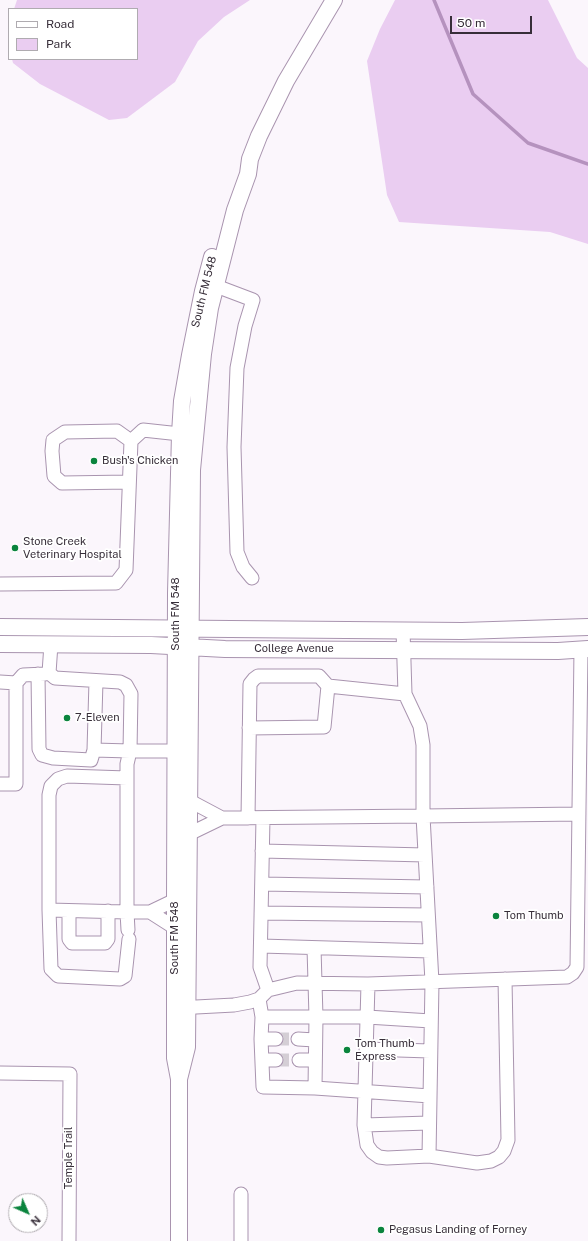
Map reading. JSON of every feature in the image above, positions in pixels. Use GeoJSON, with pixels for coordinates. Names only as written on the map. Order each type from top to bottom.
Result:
{"type":"FeatureCollection","features":[{"type":"Feature","properties":{"kind":"main road","name":"South FM 548"},"geometry":{"type":"LineString","coordinates":[[183,629],[196,418],[203,354],[216,286],[235,210],[248,174],[250,159],[259,136],[286,81],[334,0]]}},
{"type":"Feature","properties":{"kind":"main road","name":"South FM 548"},"geometry":{"type":"LineString","coordinates":[[182,1008],[175,900],[183,751],[180,434],[182,401],[203,291],[216,244],[242,168],[250,159]]}},
{"type":"Feature","properties":{"kind":"main road","name":"College Avenue"},"geometry":{"type":"LineString","coordinates":[[0,627],[403,630],[527,630],[588,627]]}},
{"type":"Feature","properties":{"kind":"main road","name":"College Avenue"},"geometry":{"type":"LineString","coordinates":[[0,644],[404,650],[558,651],[584,649]]}},
{"type":"Feature","properties":{"kind":"main road","name":"South FM 548"},"geometry":{"type":"LineString","coordinates":[[179,1241],[179,1079],[175,1058],[182,1008],[190,801],[183,751]]}},
{"type":"Feature","properties":{"kind":"street"},"geometry":{"type":"LineString","coordinates":[[216,286],[253,300],[245,326],[237,368],[234,447],[237,552],[243,567],[252,578]]}},
{"type":"Feature","properties":{"kind":"street"},"geometry":{"type":"LineString","coordinates":[[0,584],[116,583],[126,570],[130,441],[143,430],[180,434]]}},
{"type":"Feature","properties":{"kind":"street"},"geometry":{"type":"LineString","coordinates":[[129,482],[62,483],[54,476],[52,451],[53,440],[65,432],[117,431],[130,441]]}},
{"type":"Feature","properties":{"kind":"street"},"geometry":{"type":"LineString","coordinates":[[403,630],[405,694],[420,726],[423,745],[423,816],[432,982],[428,1156]]}},
{"type":"Feature","properties":{"kind":"street"},"geometry":{"type":"LineString","coordinates":[[51,644],[44,674],[39,749],[42,755],[53,758],[91,760],[94,750],[96,681]]}},
{"type":"Feature","properties":{"kind":"street"},"geometry":{"type":"LineString","coordinates":[[182,1008],[234,1005],[259,999],[268,990],[297,983],[368,984],[567,977],[577,967],[579,814],[584,649]]}},
{"type":"Feature","properties":{"kind":"street"},"geometry":{"type":"LineString","coordinates":[[0,784],[16,784],[16,683],[23,675],[44,674],[60,680],[120,682],[126,686],[131,694],[130,751],[127,764],[128,934],[125,976],[120,979],[58,976],[51,969],[49,910],[49,795],[52,786],[58,779],[68,776],[127,778]]}},
{"type":"Feature","properties":{"kind":"street"},"geometry":{"type":"LineString","coordinates":[[248,818],[250,684],[258,676],[319,676],[328,686],[405,694]]}},
{"type":"Feature","properties":{"kind":"street"},"geometry":{"type":"LineString","coordinates":[[0,682],[16,683]]}},
{"type":"Feature","properties":{"kind":"street"},"geometry":{"type":"LineString","coordinates":[[249,728],[324,727],[328,686]]}},
{"type":"Feature","properties":{"kind":"street"},"geometry":{"type":"LineString","coordinates":[[94,750],[183,751]]}},
{"type":"Feature","properties":{"kind":"street"},"geometry":{"type":"LineString","coordinates":[[190,801],[222,818]]}},
{"type":"Feature","properties":{"kind":"street"},"geometry":{"type":"LineString","coordinates":[[189,834],[222,818],[579,814]]}},
{"type":"Feature","properties":{"kind":"street"},"geometry":{"type":"LineString","coordinates":[[263,818],[260,967],[268,990]]}},
{"type":"Feature","properties":{"kind":"street"},"geometry":{"type":"LineString","coordinates":[[262,851],[425,855]]}},
{"type":"Feature","properties":{"kind":"street"},"geometry":{"type":"LineString","coordinates":[[262,884],[427,887]]}},
{"type":"Feature","properties":{"kind":"street"},"geometry":{"type":"LineString","coordinates":[[49,910],[150,912],[175,900]]}},
{"type":"Feature","properties":{"kind":"street"},"geometry":{"type":"LineString","coordinates":[[69,911],[69,939],[72,942],[105,943],[108,939],[108,911]]}},
{"type":"Feature","properties":{"kind":"street"},"geometry":{"type":"LineString","coordinates":[[150,912],[176,928]]}},
{"type":"Feature","properties":{"kind":"street"},"geometry":{"type":"LineString","coordinates":[[261,913],[428,915]]}},
{"type":"Feature","properties":{"kind":"street"},"geometry":{"type":"LineString","coordinates":[[261,946],[430,951]]}},
{"type":"Feature","properties":{"kind":"street"},"geometry":{"type":"LineString","coordinates":[[314,948],[316,1017],[315,1088]]}},
{"type":"Feature","properties":{"kind":"street"},"geometry":{"type":"LineString","coordinates":[[368,984],[364,1090],[364,1125],[367,1145],[372,1152],[379,1157],[428,1156],[477,1163],[491,1161],[499,1157],[504,1151],[508,1140],[505,979]]}},
{"type":"Feature","properties":{"kind":"street"},"geometry":{"type":"LineString","coordinates":[[259,999],[262,1017],[261,1039],[263,1087],[364,1090],[430,1096]]}},
{"type":"Feature","properties":{"kind":"street"},"geometry":{"type":"LineString","coordinates":[[262,1017],[367,1017],[431,1020]]}},
{"type":"Feature","properties":{"kind":"street"},"geometry":{"type":"LineString","coordinates":[[261,1039],[276,1039]]}},
{"type":"Feature","properties":{"kind":"street"},"geometry":{"type":"LineString","coordinates":[[298,1039],[315,1040]]}},
{"type":"Feature","properties":{"kind":"street"},"geometry":{"type":"LineString","coordinates":[[366,1049],[430,1051]]}},
{"type":"Feature","properties":{"kind":"street"},"geometry":{"type":"LineString","coordinates":[[262,1060],[276,1060]]}},
{"type":"Feature","properties":{"kind":"street"},"geometry":{"type":"LineString","coordinates":[[298,1060],[315,1060]]}},
{"type":"Feature","properties":{"kind":"street","name":"Temple Trail"},"geometry":{"type":"LineString","coordinates":[[0,1073],[70,1074],[69,1241]]}},
{"type":"Feature","properties":{"kind":"street"},"geometry":{"type":"LineString","coordinates":[[364,1125],[429,1123]]}},
{"type":"Feature","properties":{"kind":"street"},"geometry":{"type":"LineString","coordinates":[[241,1194],[241,1241]]}},
{"type":"Feature","properties":{"kind":"green space"},"geometry":{"type":"Polygon","coordinates":[[[17,0],[250,0],[224,17],[198,41],[175,82],[127,118],[109,120],[40,84],[13,63],[12,60],[138,60],[138,8],[14,8],[17,0]]]}},
{"type":"Feature","properties":{"kind":"green space"},"geometry":{"type":"Polygon","coordinates":[[[395,0],[548,0],[577,58],[588,68],[588,244],[550,232],[399,222],[387,195],[367,61],[380,29],[395,0]]]}},
{"type":"Feature","properties":{"kind":"waterway"},"geometry":{"type":"LineString","coordinates":[[434,0],[473,94],[528,143],[588,164]]}},
{"type":"Feature","properties":{"kind":"tunnel"},"geometry":{"type":"LineString","coordinates":[[276,1039],[298,1039]]}},
{"type":"Feature","properties":{"kind":"tunnel"},"geometry":{"type":"LineString","coordinates":[[276,1060],[299,1060]]}},
{"type":"Feature","properties":{"kind":"place","name":"Bush's Chicken"},"geometry":{"type":"Point","coordinates":[94,461]}},
{"type":"Feature","properties":{"kind":"place","name":"Stone Creek Veterinary Hospital"},"geometry":{"type":"Point","coordinates":[15,548]}},
{"type":"Feature","properties":{"kind":"place","name":"7-Eleven"},"geometry":{"type":"Point","coordinates":[67,718]}},
{"type":"Feature","properties":{"kind":"place","name":"Tom Thumb"},"geometry":{"type":"Point","coordinates":[496,916]}},
{"type":"Feature","properties":{"kind":"place","name":"Tom Thumb Express"},"geometry":{"type":"Point","coordinates":[347,1050]}},
{"type":"Feature","properties":{"kind":"place","name":"Pegasus Landing of Forney"},"geometry":{"type":"Point","coordinates":[381,1230]}}]}
